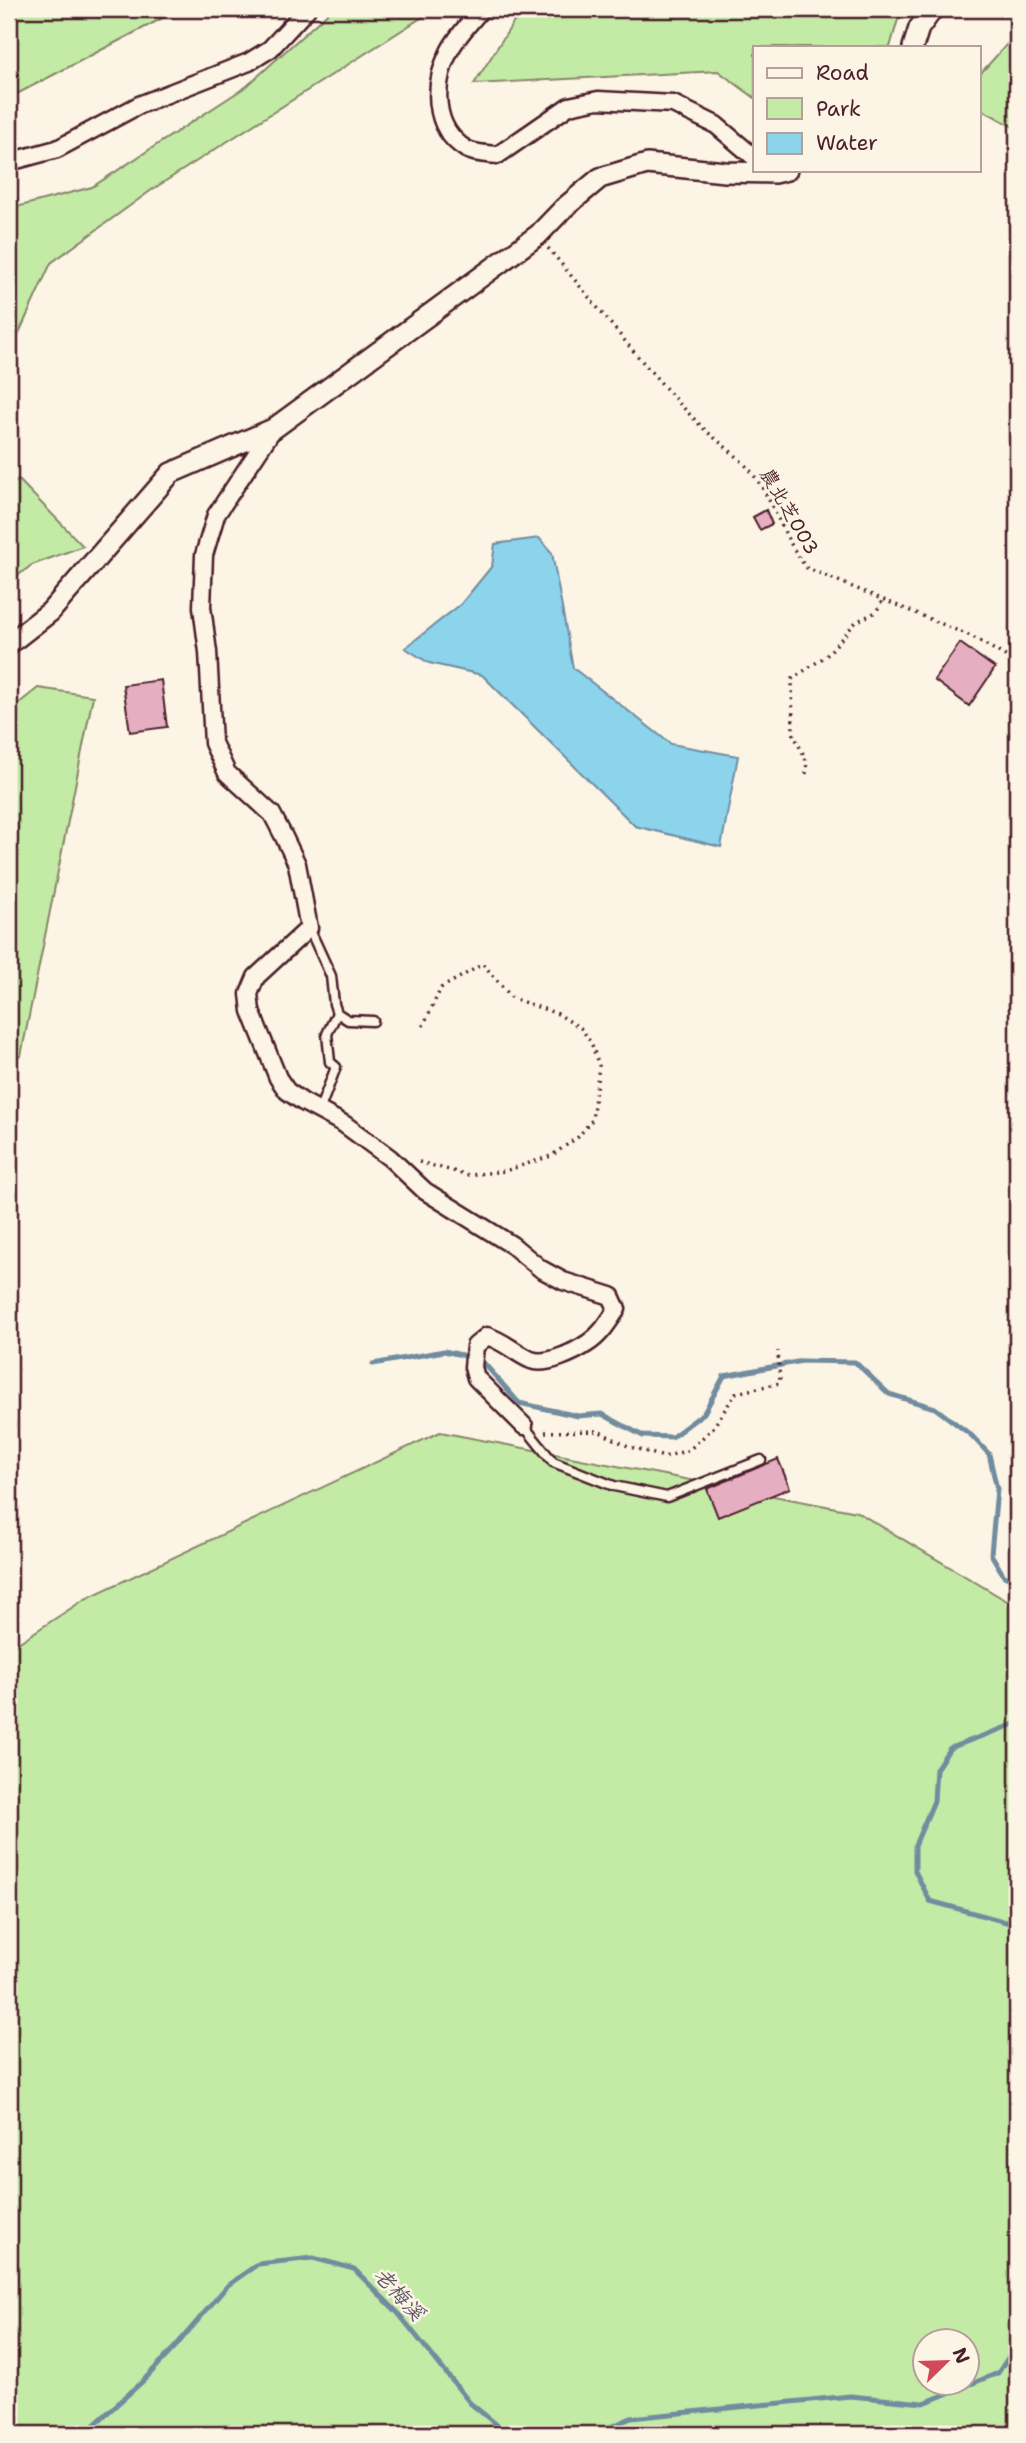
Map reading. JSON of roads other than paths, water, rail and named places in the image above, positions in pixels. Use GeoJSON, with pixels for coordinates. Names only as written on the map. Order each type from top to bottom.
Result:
{"type":"FeatureCollection","features":[{"type":"Feature","properties":{"kind":"street"},"geometry":{"type":"LineString","coordinates":[[9,162],[58,149],[139,106],[249,62],[270,49],[307,9]]}},
{"type":"Feature","properties":{"kind":"street"},"geometry":{"type":"LineString","coordinates":[[481,9],[450,50],[440,74],[438,109],[450,133],[467,149],[498,155],[569,106],[598,100],[673,104],[716,125],[753,156]]}},
{"type":"Feature","properties":{"kind":"street"},"geometry":{"type":"LineString","coordinates":[[913,46],[919,28],[933,9]]}},
{"type":"Feature","properties":{"kind":"street"},"geometry":{"type":"LineString","coordinates":[[9,644],[50,612],[171,473],[273,429],[538,235],[564,208],[600,178],[647,164],[725,172],[753,171]]}},
{"type":"Feature","properties":{"kind":"street"},"geometry":{"type":"LineString","coordinates":[[273,429],[216,515],[204,555],[202,607],[208,652],[213,743],[227,774],[272,814],[283,835],[297,864],[309,928],[256,977],[249,994],[251,1011],[278,1078],[287,1091],[344,1124],[390,1158],[425,1191],[512,1245],[541,1269],[563,1281],[611,1296],[617,1309],[606,1326],[588,1343],[550,1362],[534,1362],[499,1339],[487,1336],[475,1346],[473,1367],[476,1378],[524,1426]]}},
{"type":"Feature","properties":{"kind":"lane"},"geometry":{"type":"LineString","coordinates":[[309,928],[331,976],[337,1013],[348,1020],[373,1021]]}},
{"type":"Feature","properties":{"kind":"lane"},"geometry":{"type":"LineString","coordinates":[[319,1111],[336,1067],[330,1062],[327,1034],[337,1013]]}},
{"type":"Feature","properties":{"kind":"lane"},"geometry":{"type":"LineString","coordinates":[[524,1426],[553,1462],[614,1486],[667,1497],[761,1460]]}},
{"type":"Feature","properties":{"kind":"water"},"geometry":{"type":"Polygon","coordinates":[[[539,538],[552,553],[573,668],[671,744],[738,756],[721,847],[635,826],[482,675],[429,663],[405,648],[461,604],[492,566],[495,544],[539,538]]]}},
{"type":"Feature","properties":{"kind":"waterway","name":"老梅溪"},"geometry":{"type":"LineString","coordinates":[[373,1364],[444,1351],[466,1356]]}},
{"type":"Feature","properties":{"kind":"waterway"},"geometry":{"type":"LineString","coordinates":[[482,1361],[519,1403],[578,1416],[602,1414],[643,1436],[672,1437],[704,1413],[724,1376],[802,1361],[855,1362],[889,1394],[935,1408],[971,1435],[989,1454],[997,1489],[991,1554],[1004,1576],[1017,1582]]}},
{"type":"Feature","properties":{"kind":"waterway"},"geometry":{"type":"LineString","coordinates":[[1017,1723],[950,1748],[936,1769],[934,1801],[915,1845],[915,1871],[930,1901],[1017,1925]]}},
{"type":"Feature","properties":{"kind":"waterway","name":"老梅溪"},"geometry":{"type":"LineString","coordinates":[[88,2434],[94,2425],[142,2382],[175,2347],[228,2285],[258,2264],[313,2258],[354,2269],[398,2313],[470,2403],[508,2434]]}},
{"type":"Feature","properties":{"kind":"waterway","name":"老梅溪"},"geometry":{"type":"LineString","coordinates":[[594,2434],[631,2418],[850,2396],[924,2403],[998,2373],[1017,2344]]}}]}
